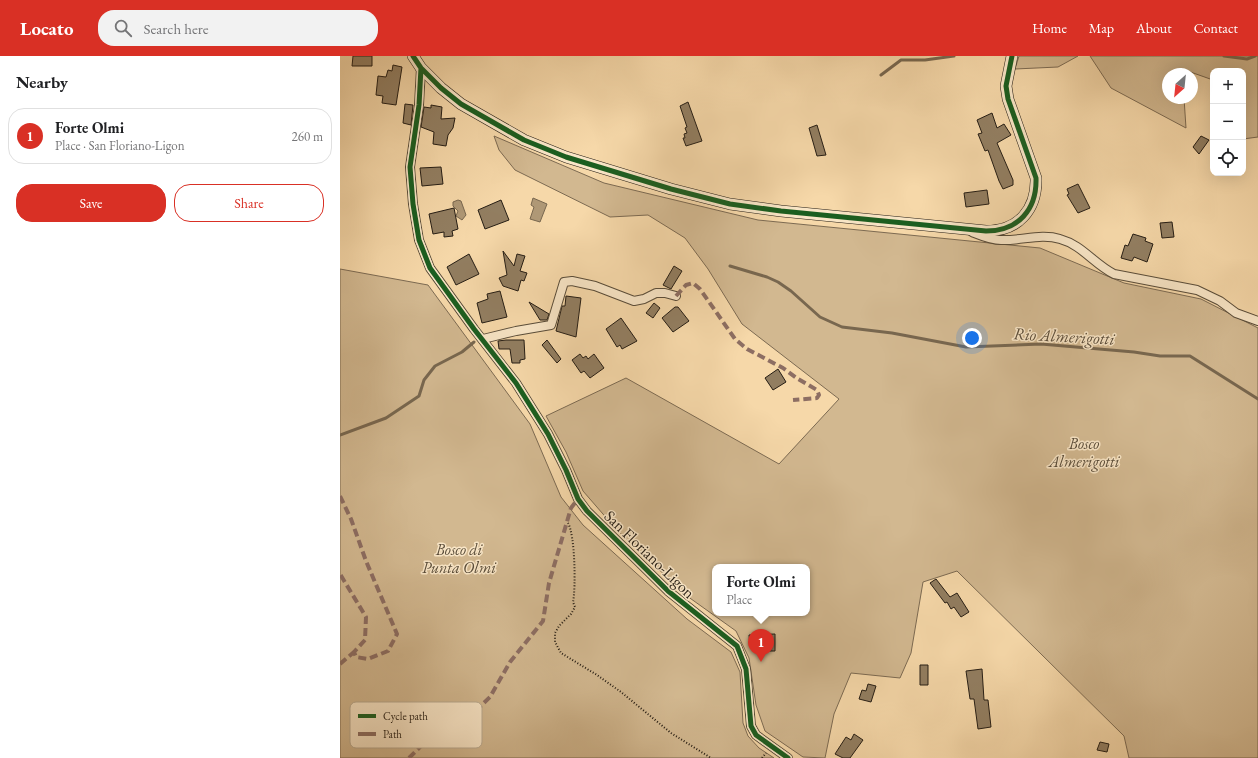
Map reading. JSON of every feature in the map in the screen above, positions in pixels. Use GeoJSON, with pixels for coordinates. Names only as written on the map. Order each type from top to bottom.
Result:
{"type":"FeatureCollection","features":[{"type":"Feature","properties":{"kind":"street"},"geometry":{"type":"LineString","coordinates":[[413,56],[421,68],[441,88],[461,104],[524,140],[544,150],[664,187],[730,204],[774,210],[994,231],[1004,228],[1021,218],[1029,210],[1033,200],[1036,178],[1008,99],[1006,86],[1012,56]]}},
{"type":"Feature","properties":{"kind":"street","name":"San Floriano-Ligon"},"geometry":{"type":"LineString","coordinates":[[421,68],[419,105],[410,167],[413,204],[419,240],[430,268],[516,383],[548,434],[566,470],[578,499],[603,528],[668,591],[737,646],[746,669],[751,726],[756,735],[788,758]]}},
{"type":"Feature","properties":{"kind":"street"},"geometry":{"type":"LineString","coordinates":[[966,229],[985,238],[1000,240],[1036,237],[1059,238],[1077,245],[1105,270],[1114,274],[1197,290],[1220,301],[1236,313],[1258,320]]}},
{"type":"Feature","properties":{"kind":"street"},"geometry":{"type":"LineString","coordinates":[[483,339],[523,329],[551,325],[564,282],[572,281],[595,286],[634,301],[644,299],[656,293],[665,293],[676,296]]}},
{"type":"Feature","properties":{"kind":"path"},"geometry":{"type":"LineString","coordinates":[[568,523],[571,528],[574,546],[573,602],[575,607],[555,633],[555,642],[561,653],[621,692],[671,733],[711,758]]}},
{"type":"Feature","properties":{"kind":"green space"},"geometry":{"type":"Polygon","coordinates":[[[1019,56],[1078,56],[1058,67],[1015,69],[1019,56]]]}},
{"type":"Feature","properties":{"kind":"green space"},"geometry":{"type":"Polygon","coordinates":[[[1090,56],[1258,56],[1258,137],[1246,139],[1246,68],[1210,68],[1210,79],[1198,75],[1198,68],[1162,68],[1162,104],[1184,104],[1186,128],[1111,88],[1090,56]]]}},
{"type":"Feature","properties":{"kind":"green space","name":"Bosco Almerigotti"},"geometry":{"type":"Polygon","coordinates":[[[494,136],[604,183],[758,220],[1040,248],[1124,283],[1201,299],[1258,328],[1258,758],[1129,758],[1124,736],[957,571],[923,582],[911,653],[900,678],[851,673],[834,714],[825,758],[803,757],[765,731],[756,705],[749,658],[736,631],[715,616],[810,616],[810,564],[712,564],[712,614],[687,596],[616,529],[583,491],[566,452],[546,416],[626,378],[779,464],[839,399],[742,324],[708,269],[685,238],[648,215],[610,217],[515,170],[499,150],[494,136]]]}},
{"type":"Feature","properties":{"kind":"green space","name":"Bosco di Punta Olmi"},"geometry":{"type":"Polygon","coordinates":[[[340,269],[428,285],[530,424],[561,497],[583,525],[687,619],[731,652],[740,672],[743,723],[748,736],[759,748],[774,758],[340,758],[340,269]]]}},
{"type":"Feature","properties":{"kind":"shaded area"},"geometry":{"type":"Polygon","coordinates":[[[533,198],[547,204],[540,222],[530,219],[534,207],[531,205],[533,198]]]}},
{"type":"Feature","properties":{"kind":"shaded area"},"geometry":{"type":"Polygon","coordinates":[[[458,200],[461,201],[466,215],[462,220],[456,216],[458,211],[453,206],[453,202],[458,200]]]}},
{"type":"Feature","properties":{"kind":"building"},"geometry":{"type":"Polygon","coordinates":[[[353,56],[372,56],[372,66],[352,66],[353,56]]]}},
{"type":"Feature","properties":{"kind":"building"},"geometry":{"type":"Polygon","coordinates":[[[393,65],[402,67],[396,105],[382,103],[383,96],[376,95],[378,76],[386,77],[388,70],[392,71],[393,65]]]}},
{"type":"Feature","properties":{"kind":"building"},"geometry":{"type":"Polygon","coordinates":[[[688,102],[702,141],[686,146],[683,138],[685,138],[684,134],[687,133],[685,128],[687,127],[680,106],[688,102]]]}},
{"type":"Feature","properties":{"kind":"building"},"geometry":{"type":"Polygon","coordinates":[[[405,104],[413,105],[411,125],[403,123],[405,104]]]}},
{"type":"Feature","properties":{"kind":"building"},"geometry":{"type":"Polygon","coordinates":[[[431,105],[442,107],[441,119],[455,118],[453,128],[448,135],[446,146],[433,144],[434,132],[421,127],[424,107],[431,108],[431,105]]]}},
{"type":"Feature","properties":{"kind":"building"},"geometry":{"type":"Polygon","coordinates":[[[992,113],[997,128],[1004,124],[1011,135],[997,143],[1013,180],[1013,185],[1003,189],[988,150],[985,151],[978,134],[982,133],[977,120],[992,113]]]}},
{"type":"Feature","properties":{"kind":"building"},"geometry":{"type":"Polygon","coordinates":[[[817,125],[826,155],[817,156],[809,128],[817,125]]]}},
{"type":"Feature","properties":{"kind":"building"},"geometry":{"type":"Polygon","coordinates":[[[1201,136],[1209,140],[1199,154],[1193,147],[1201,136]]]}},
{"type":"Feature","properties":{"kind":"building"},"geometry":{"type":"Polygon","coordinates":[[[441,167],[443,184],[422,186],[420,168],[441,167]]]}},
{"type":"Feature","properties":{"kind":"building"},"geometry":{"type":"Polygon","coordinates":[[[1078,184],[1090,208],[1078,213],[1067,195],[1069,194],[1067,189],[1078,184]]]}},
{"type":"Feature","properties":{"kind":"building"},"geometry":{"type":"Polygon","coordinates":[[[987,190],[989,204],[966,207],[964,193],[987,190]]]}},
{"type":"Feature","properties":{"kind":"building"},"geometry":{"type":"Polygon","coordinates":[[[501,200],[509,220],[485,229],[478,210],[501,200]]]}},
{"type":"Feature","properties":{"kind":"building"},"geometry":{"type":"Polygon","coordinates":[[[454,208],[458,229],[452,231],[453,236],[444,237],[444,232],[433,234],[429,214],[454,208]]]}},
{"type":"Feature","properties":{"kind":"building"},"geometry":{"type":"Polygon","coordinates":[[[1172,222],[1174,237],[1162,238],[1160,223],[1172,222]]]}},
{"type":"Feature","properties":{"kind":"building"},"geometry":{"type":"Polygon","coordinates":[[[1133,234],[1146,238],[1145,241],[1153,244],[1147,262],[1134,257],[1132,261],[1121,258],[1125,245],[1128,246],[1133,234]]]}},
{"type":"Feature","properties":{"kind":"building"},"geometry":{"type":"Polygon","coordinates":[[[503,251],[514,266],[517,254],[525,256],[520,271],[527,273],[524,281],[521,280],[518,291],[503,286],[499,278],[507,275],[503,251]]]}},
{"type":"Feature","properties":{"kind":"building"},"geometry":{"type":"Polygon","coordinates":[[[469,254],[479,274],[456,285],[447,267],[469,254]]]}},
{"type":"Feature","properties":{"kind":"building"},"geometry":{"type":"Polygon","coordinates":[[[674,266],[682,271],[671,289],[663,285],[674,266]]]}},
{"type":"Feature","properties":{"kind":"building"},"geometry":{"type":"Polygon","coordinates":[[[500,291],[507,317],[482,323],[477,303],[488,299],[487,294],[500,291]]]}},
{"type":"Feature","properties":{"kind":"building"},"geometry":{"type":"Polygon","coordinates":[[[566,296],[581,298],[576,337],[556,331],[562,306],[565,306],[566,296]]]}},
{"type":"Feature","properties":{"kind":"building"},"geometry":{"type":"Polygon","coordinates":[[[529,302],[549,314],[547,320],[540,320],[529,302]]]}},
{"type":"Feature","properties":{"kind":"building"},"geometry":{"type":"Polygon","coordinates":[[[654,303],[660,308],[653,318],[646,313],[654,303]]]}},
{"type":"Feature","properties":{"kind":"building"},"geometry":{"type":"Polygon","coordinates":[[[675,307],[678,307],[689,321],[673,332],[662,318],[675,307]]]}},
{"type":"Feature","properties":{"kind":"building"},"geometry":{"type":"Polygon","coordinates":[[[621,318],[637,341],[622,349],[620,345],[617,347],[606,329],[621,318]]]}},
{"type":"Feature","properties":{"kind":"building"},"geometry":{"type":"Polygon","coordinates":[[[524,340],[525,359],[520,360],[520,363],[512,363],[510,349],[499,349],[498,341],[524,340]]]}},
{"type":"Feature","properties":{"kind":"building"},"geometry":{"type":"Polygon","coordinates":[[[547,340],[561,359],[557,363],[542,345],[547,340]]]}},
{"type":"Feature","properties":{"kind":"building"},"geometry":{"type":"Polygon","coordinates":[[[580,354],[583,358],[586,356],[588,359],[594,354],[604,368],[590,378],[584,371],[581,373],[572,360],[580,354]]]}},
{"type":"Feature","properties":{"kind":"building"},"geometry":{"type":"Polygon","coordinates":[[[778,369],[786,382],[773,390],[765,378],[778,369]]]}},
{"type":"Feature","properties":{"kind":"building"},"geometry":{"type":"Polygon","coordinates":[[[936,579],[950,597],[957,593],[969,612],[961,617],[954,607],[951,609],[947,602],[945,603],[930,583],[936,579]]]}},
{"type":"Feature","properties":{"kind":"building"},"geometry":{"type":"Polygon","coordinates":[[[775,634],[775,651],[764,651],[764,645],[750,646],[749,635],[775,634]]]}},
{"type":"Feature","properties":{"kind":"building"},"geometry":{"type":"Polygon","coordinates":[[[920,665],[928,665],[928,685],[920,685],[920,665]]]}},
{"type":"Feature","properties":{"kind":"building"},"geometry":{"type":"Polygon","coordinates":[[[982,669],[984,700],[988,700],[991,727],[978,729],[974,699],[970,699],[966,671],[982,669]]]}},
{"type":"Feature","properties":{"kind":"building"},"geometry":{"type":"Polygon","coordinates":[[[868,684],[876,686],[871,702],[859,699],[862,690],[866,691],[868,684]]]}},
{"type":"Feature","properties":{"kind":"building"},"geometry":{"type":"Polygon","coordinates":[[[854,734],[863,740],[850,758],[843,758],[835,754],[846,737],[851,740],[854,734]]]}},
{"type":"Feature","properties":{"kind":"building"},"geometry":{"type":"Polygon","coordinates":[[[1100,742],[1109,744],[1107,752],[1097,750],[1100,742]]]}},
{"type":"Feature","properties":{"kind":"waterway"},"geometry":{"type":"LineString","coordinates":[[881,75],[901,60],[925,60],[954,56]]}},
{"type":"Feature","properties":{"kind":"waterway"},"geometry":{"type":"LineString","coordinates":[[1224,56],[1247,59],[1255,56]]}},
{"type":"Feature","properties":{"kind":"waterway","name":"Rio Almerigotti"},"geometry":{"type":"LineString","coordinates":[[730,266],[767,277],[778,282],[791,291],[820,317],[842,327],[892,333],[966,347],[1041,344],[1134,352],[1160,356],[1190,356],[1258,399]]}},
{"type":"Feature","properties":{"kind":"waterway"},"geometry":{"type":"LineString","coordinates":[[340,435],[386,418],[419,396],[424,380],[435,366],[462,352],[474,342]]}},
{"type":"Feature","properties":{"kind":"marked path"},"geometry":{"type":"LineString","coordinates":[[676,296],[686,285],[693,283],[700,289],[735,339],[747,349],[783,368],[817,390],[819,395],[817,398],[793,400]]}},
{"type":"Feature","properties":{"kind":"marked path"},"geometry":{"type":"LineString","coordinates":[[340,496],[351,519],[366,561],[397,634],[388,651],[368,659],[356,657],[354,652],[365,640],[366,617],[340,574]]}},
{"type":"Feature","properties":{"kind":"marked path"},"geometry":{"type":"LineString","coordinates":[[482,705],[490,697],[510,662],[543,621],[549,583],[571,508],[578,499]]}},
{"type":"Feature","properties":{"kind":"marked path"},"geometry":{"type":"LineString","coordinates":[[340,664],[354,652]]}},
{"type":"Feature","properties":{"kind":"marked path"},"geometry":{"type":"LineString","coordinates":[[409,758],[419,748]]}},
{"type":"Feature","properties":{"kind":"cycle path"},"geometry":{"type":"LineString","coordinates":[[413,56],[421,68],[441,88],[461,104],[524,140],[566,157],[671,189],[730,204],[781,211],[986,231],[997,230],[1016,223],[1029,209],[1033,200],[1035,189],[1036,178],[1008,99],[1006,86],[1012,56]]}},
{"type":"Feature","properties":{"kind":"cycle path"},"geometry":{"type":"LineString","coordinates":[[421,68],[419,105],[410,167],[413,204],[419,240],[430,268],[474,329],[516,383],[548,434],[566,470],[578,499],[587,511],[668,591],[737,646],[746,669],[751,726],[756,735],[788,758]]}},
{"type":"Feature","properties":{"kind":"place","name":"Forte Olmi"},"geometry":{"type":"Point","coordinates":[761,662]}}]}
